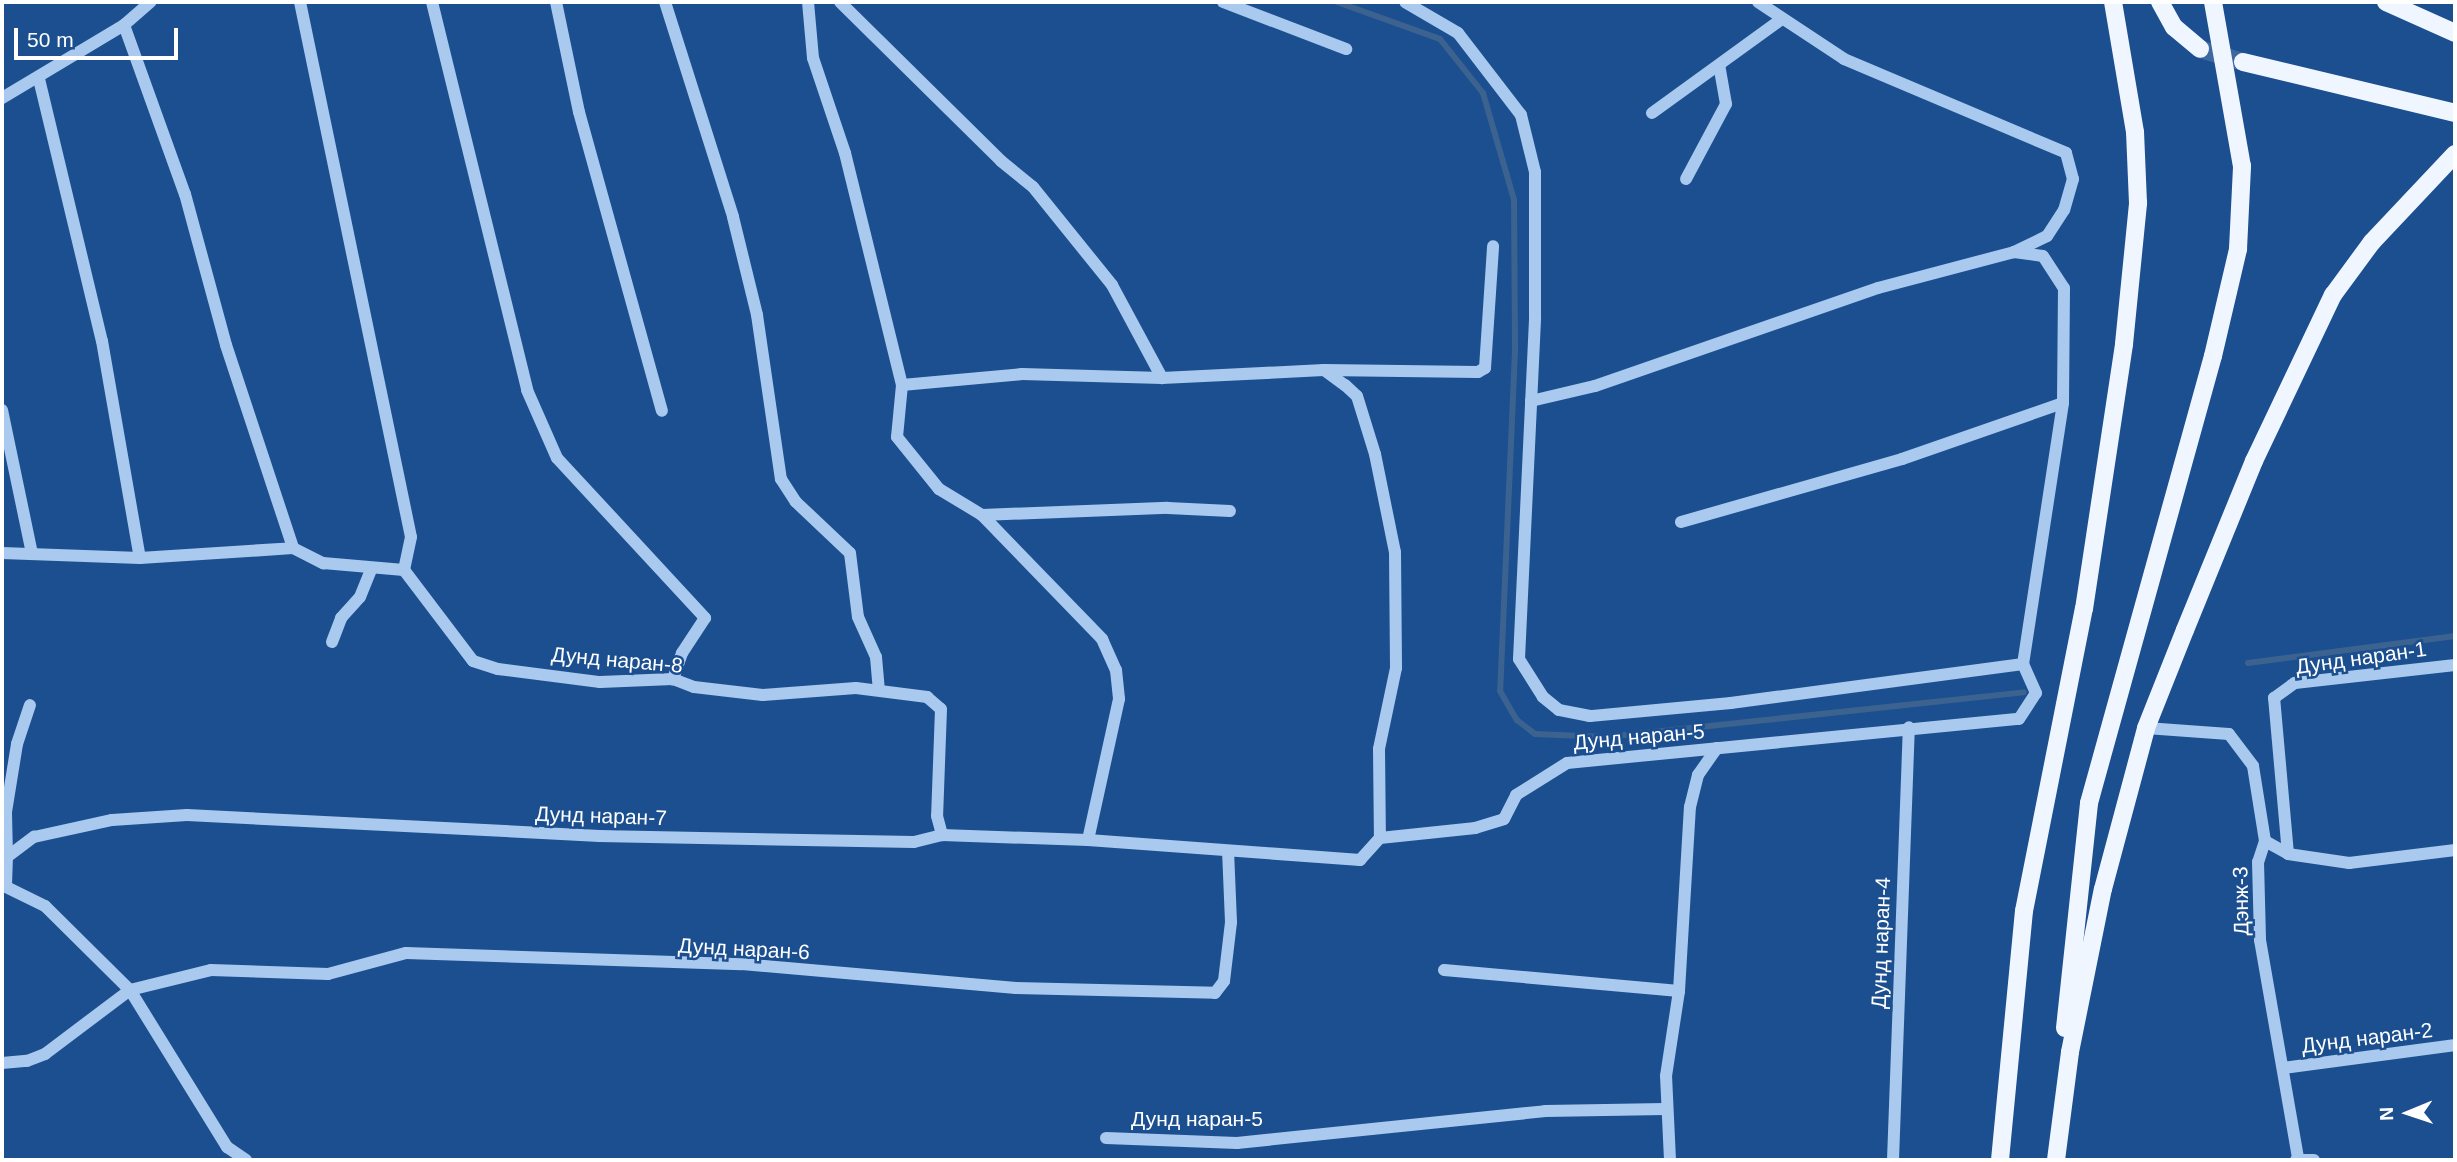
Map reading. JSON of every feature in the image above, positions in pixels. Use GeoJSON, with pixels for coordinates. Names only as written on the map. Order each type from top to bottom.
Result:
{"type":"FeatureCollection","features":[{"type":"Feature","properties":{"kind":"main road"},"geometry":{"type":"LineString","coordinates":[[2000,1160],[2024,911],[2084,608],[2124,344],[2136,216],[2135,132],[2113,2]]}},
{"type":"Feature","properties":{"kind":"main road"},"geometry":{"type":"LineString","coordinates":[[2160,2],[2174,27],[2200,49]]}},
{"type":"Feature","properties":{"kind":"main road"},"geometry":{"type":"LineString","coordinates":[[2054,1160],[2089,803],[2213,356],[2238,249],[2242,166],[2213,2]]}},
{"type":"Feature","properties":{"kind":"main road"},"geometry":{"type":"LineString","coordinates":[[2386,2],[2455,33]]}},
{"type":"Feature","properties":{"kind":"main road"},"geometry":{"type":"LineString","coordinates":[[2243,62],[2455,113]]}},
{"type":"Feature","properties":{"kind":"main road"},"geometry":{"type":"LineString","coordinates":[[2054,1160],[2070,1052],[2102,889],[2146,728],[2255,461],[2333,295],[2372,242],[2448,168],[2455,154]]}},
{"type":"Feature","properties":{"kind":"street"},"geometry":{"type":"LineString","coordinates":[[2,97],[39,79],[124,25],[150,2]]}},
{"type":"Feature","properties":{"kind":"street"},"geometry":{"type":"LineString","coordinates":[[2,553],[140,558],[293,548],[323,563],[404,570],[411,537],[331,169],[300,2]]}},
{"type":"Feature","properties":{"kind":"street"},"geometry":{"type":"LineString","coordinates":[[432,2],[527,390],[552,447],[564,470],[705,618],[682,653],[673,679]]}},
{"type":"Feature","properties":{"kind":"street"},"geometry":{"type":"LineString","coordinates":[[556,2],[579,112],[662,411]]}},
{"type":"Feature","properties":{"kind":"street"},"geometry":{"type":"LineString","coordinates":[[665,2],[736,229],[757,315],[781,480],[796,502],[850,553],[858,617],[876,657],[879,690]]}},
{"type":"Feature","properties":{"kind":"street"},"geometry":{"type":"LineString","coordinates":[[808,2],[813,58],[845,153],[902,385],[897,437],[939,489],[982,515],[1102,639],[1116,670],[1119,699],[1088,840]]}},
{"type":"Feature","properties":{"kind":"street"},"geometry":{"type":"LineString","coordinates":[[840,2],[1000,161],[1033,187],[1112,285],[1162,378]]}},
{"type":"Feature","properties":{"kind":"street"},"geometry":{"type":"LineString","coordinates":[[1223,2],[1346,49]]}},
{"type":"Feature","properties":{"kind":"street"},"geometry":{"type":"LineString","coordinates":[[1405,2],[1458,33],[1521,115],[1535,172],[1531,401],[1519,659],[1527,678],[1559,710],[1590,716],[1692,707],[2023,664]]}},
{"type":"Feature","properties":{"kind":"street"},"geometry":{"type":"LineString","coordinates":[[1531,401],[1595,386],[1878,288],[2014,253],[2047,236],[2064,210],[2073,179],[2066,153],[1844,59],[1758,2]]}},
{"type":"Feature","properties":{"kind":"street"},"geometry":{"type":"LineString","coordinates":[[1652,113],[1782,19]]}},
{"type":"Feature","properties":{"kind":"street"},"geometry":{"type":"LineString","coordinates":[[124,25],[185,194],[226,345],[293,548]]}},
{"type":"Feature","properties":{"kind":"street"},"geometry":{"type":"LineString","coordinates":[[1686,179],[1726,104],[1719,66]]}},
{"type":"Feature","properties":{"kind":"street"},"geometry":{"type":"LineString","coordinates":[[39,79],[102,341],[140,558]]}},
{"type":"Feature","properties":{"kind":"street"},"geometry":{"type":"LineString","coordinates":[[902,385],[1022,374],[1162,378],[1324,370],[1478,372],[1485,368],[1493,246]]}},
{"type":"Feature","properties":{"kind":"street"},"geometry":{"type":"LineString","coordinates":[[1717,748],[1909,727],[2019,719],[2036,693],[2023,664],[2063,403],[2064,288],[2043,256],[2014,253]]}},
{"type":"Feature","properties":{"kind":"street"},"geometry":{"type":"LineString","coordinates":[[1228,851],[1360,860],[1380,838],[1379,750],[1396,668],[1395,552],[1376,454],[1357,396],[1324,370]]}},
{"type":"Feature","properties":{"kind":"street"},"geometry":{"type":"LineString","coordinates":[[1681,522],[1902,459],[2063,403]]}},
{"type":"Feature","properties":{"kind":"street"},"geometry":{"type":"LineString","coordinates":[[2,410],[32,554]]}},
{"type":"Feature","properties":{"kind":"street"},"geometry":{"type":"LineString","coordinates":[[982,515],[1168,508],[1230,511]]}},
{"type":"Feature","properties":{"kind":"street"},"geometry":{"type":"LineString","coordinates":[[332,642],[341,618],[360,597],[372,568]]}},
{"type":"Feature","properties":{"kind":"street","name":"Дунд наран-8"},"geometry":{"type":"LineString","coordinates":[[404,570],[473,661],[498,669],[600,682],[673,679],[694,687],[763,695],[879,690],[927,697],[941,709],[937,816],[942,835]]}},
{"type":"Feature","properties":{"kind":"street","name":"Дунд наран-1"},"geometry":{"type":"LineString","coordinates":[[2288,854],[2274,698],[2295,683],[2455,665]]}},
{"type":"Feature","properties":{"kind":"street"},"geometry":{"type":"LineString","coordinates":[[30,705],[17,744],[11,785],[4,885],[45,906],[130,990],[227,1146],[246,1160]]}},
{"type":"Feature","properties":{"kind":"street","name":"Дунд наран-4"},"geometry":{"type":"LineString","coordinates":[[1893,1160],[1909,727]]}},
{"type":"Feature","properties":{"kind":"street","name":"Дэнж-3"},"geometry":{"type":"LineString","coordinates":[[2146,728],[2229,734],[2253,766],[2265,841],[2258,862],[2260,940],[2297,1159]]}},
{"type":"Feature","properties":{"kind":"street","name":"Дунд наран-5"},"geometry":{"type":"LineString","coordinates":[[1380,838],[1475,828],[1504,819],[1516,795],[1567,763],[1717,748]]}},
{"type":"Feature","properties":{"kind":"street","name":"Дунд наран-5"},"geometry":{"type":"LineString","coordinates":[[1670,1160],[1665,1109],[1679,992],[1690,807],[1698,775],[1717,748]]}},
{"type":"Feature","properties":{"kind":"street","name":"Дунд наран-7"},"geometry":{"type":"LineString","coordinates":[[6,857],[34,837],[112,820],[187,815],[599,836],[914,842],[942,835],[1088,840],[1228,851]]}},
{"type":"Feature","properties":{"kind":"street"},"geometry":{"type":"LineString","coordinates":[[2265,841],[2288,854],[2349,863],[2455,850]]}},
{"type":"Feature","properties":{"kind":"street","name":"Дунд наран-6"},"geometry":{"type":"LineString","coordinates":[[130,990],[211,970],[328,974],[406,953],[742,964],[1016,988],[1215,993],[1224,981],[1231,922],[1228,851]]}},
{"type":"Feature","properties":{"kind":"street"},"geometry":{"type":"LineString","coordinates":[[1444,970],[1679,992]]}},
{"type":"Feature","properties":{"kind":"street"},"geometry":{"type":"LineString","coordinates":[[2,1063],[27,1061],[45,1054],[130,990]]}},
{"type":"Feature","properties":{"kind":"street","name":"Дунд наран-2"},"geometry":{"type":"LineString","coordinates":[[2283,1068],[2455,1045]]}},
{"type":"Feature","properties":{"kind":"street","name":"Дунд наран-5"},"geometry":{"type":"LineString","coordinates":[[1106,1138],[1237,1143],[1545,1111],[1665,1109]]}},
{"type":"Feature","properties":{"kind":"street"},"geometry":{"type":"LineString","coordinates":[[2297,1159],[2314,1160]]}},
{"type":"Feature","properties":{"kind":"waterway"},"geometry":{"type":"LineString","coordinates":[[1337,2],[1440,39],[1483,93],[1514,200],[1515,351],[1500,691],[1517,720],[1535,734],[1606,737],[2024,692]]}},
{"type":"Feature","properties":{"kind":"waterway"},"geometry":{"type":"LineString","coordinates":[[2248,663],[2455,636]]}},
{"type":"Feature","properties":{"kind":"tunnel"},"geometry":{"type":"LineString","coordinates":[[2200,49],[2243,62]]}}]}
